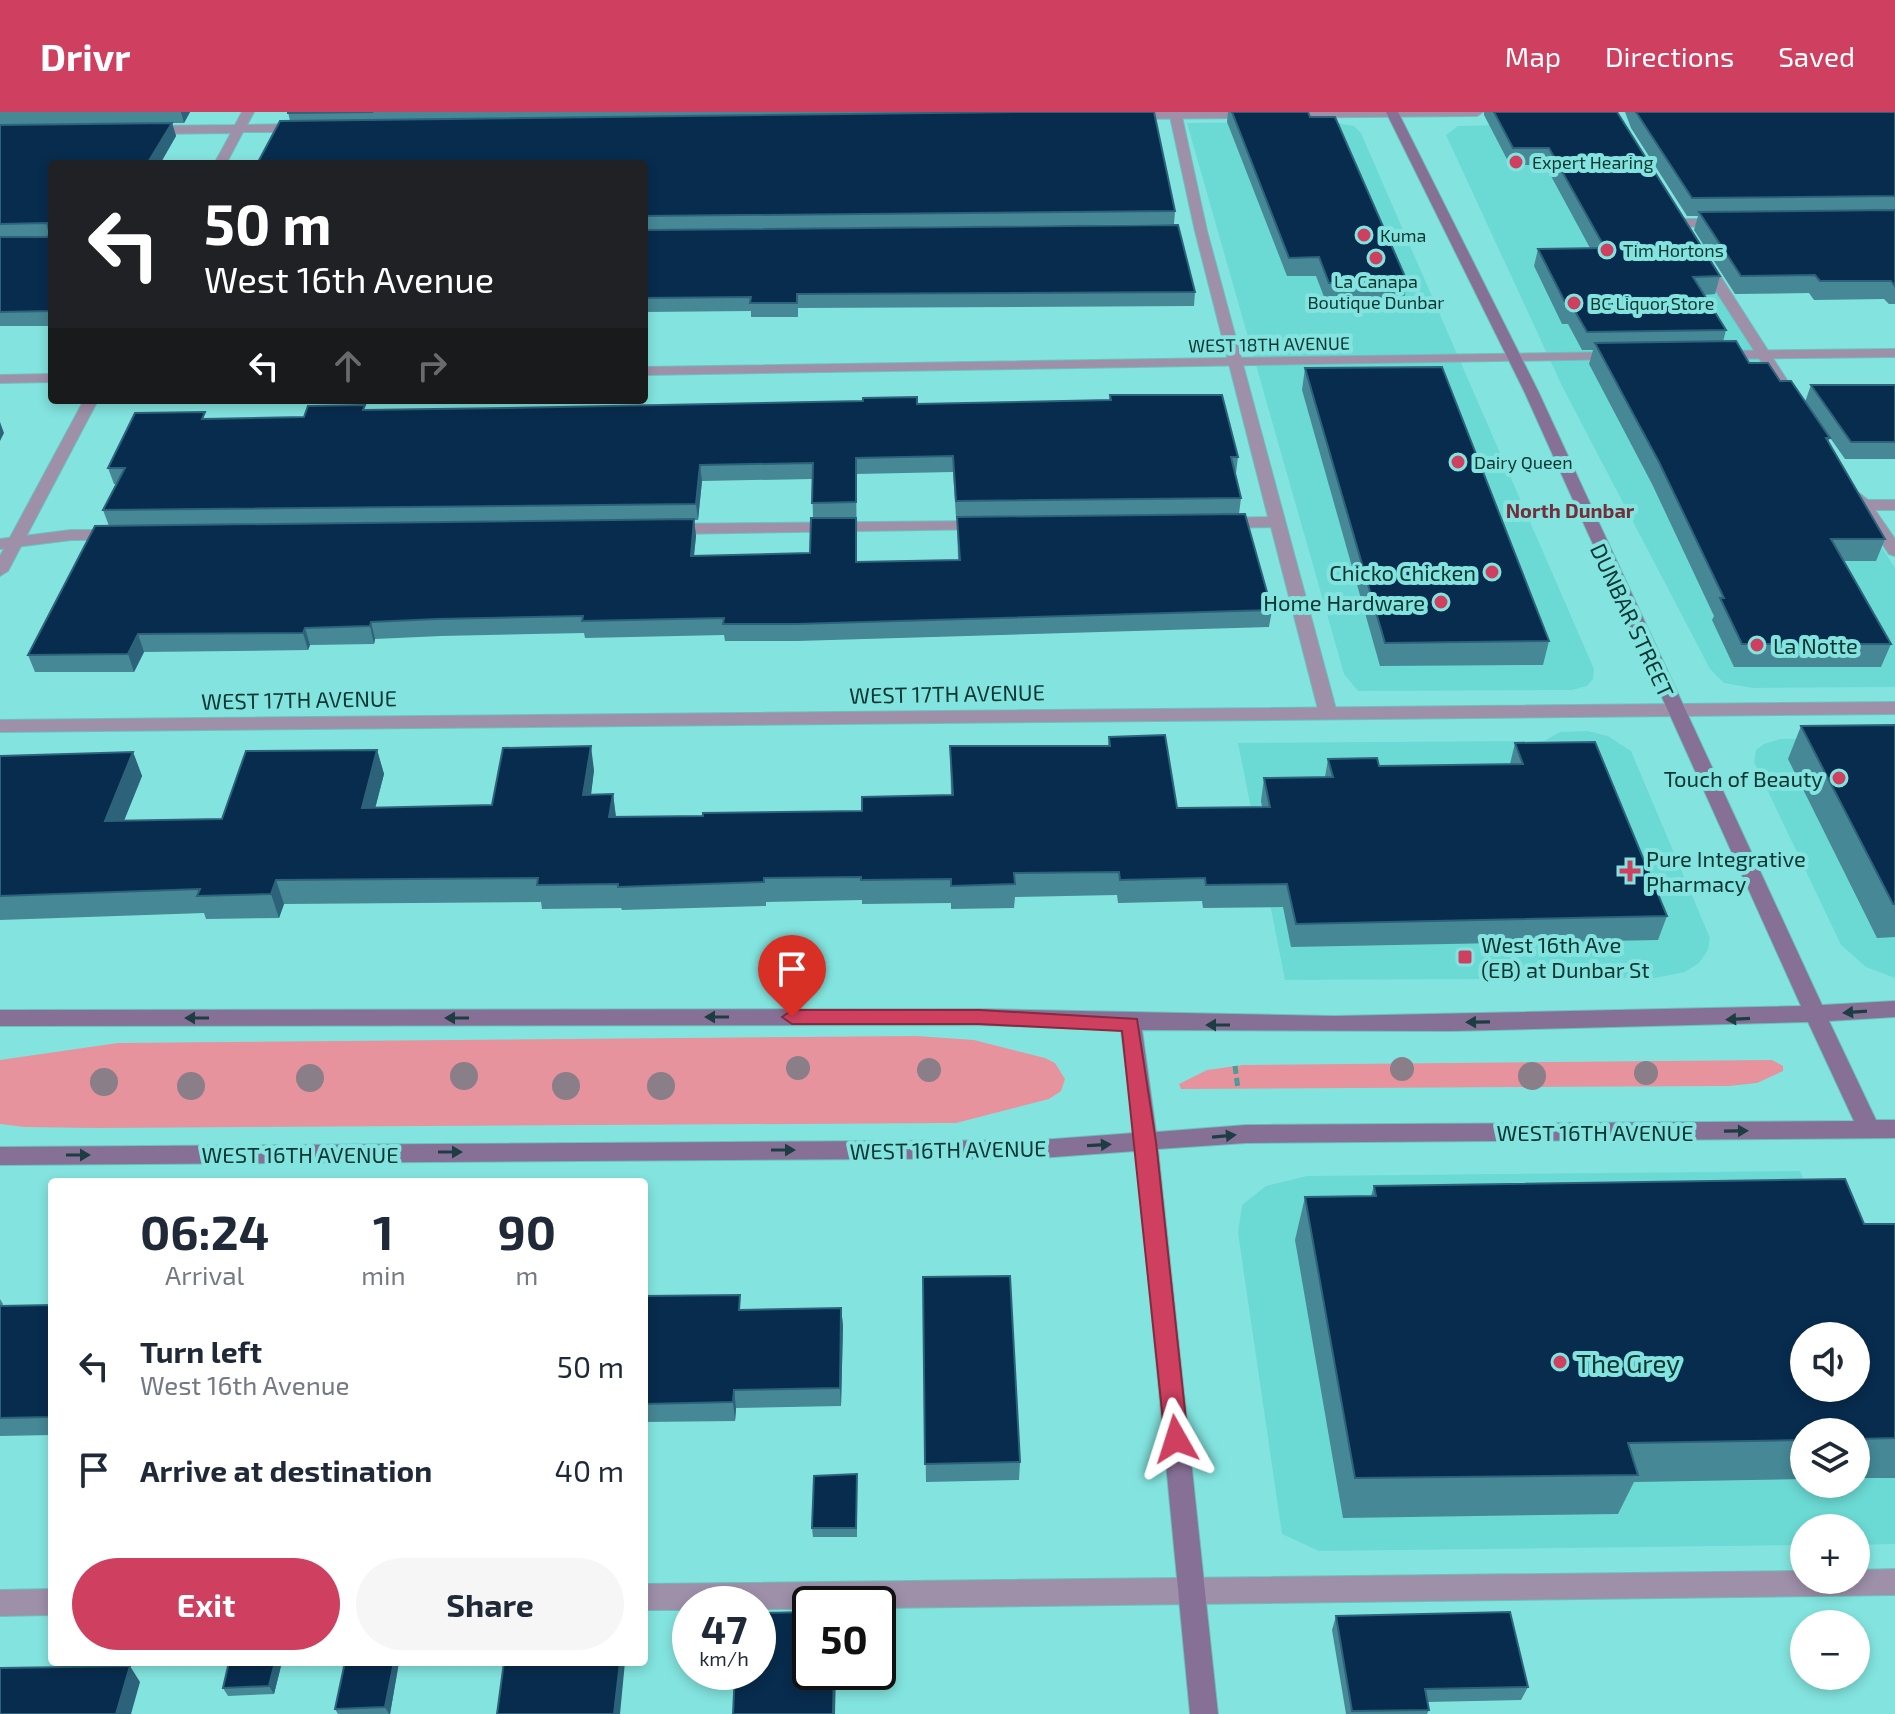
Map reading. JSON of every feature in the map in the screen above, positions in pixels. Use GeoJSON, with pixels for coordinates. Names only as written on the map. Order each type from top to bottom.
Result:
{"type":"FeatureCollection","features":[{"type":"Feature","properties":{"kind":"main road","name":"DUNBAR STREET"},"geometry":{"type":"LineString","coordinates":[[1393,112],[1515,358],[1869,1130]]}},
{"type":"Feature","properties":{"kind":"main road"},"geometry":{"type":"LineString","coordinates":[[0,1018],[979,1017],[1131,1024],[1717,1020],[1895,1009]]}},
{"type":"Feature","properties":{"kind":"main road"},"geometry":{"type":"LineString","coordinates":[[1131,1024],[1146,1142],[1204,1714]]}},
{"type":"Feature","properties":{"kind":"main road","name":"WEST 16TH AVENUE"},"geometry":{"type":"LineString","coordinates":[[0,1156],[1040,1149],[1246,1134],[1895,1129]]}},
{"type":"Feature","properties":{"kind":"street"},"geometry":{"type":"LineString","coordinates":[[222,160],[248,112]]}},
{"type":"Feature","properties":{"kind":"street"},"geometry":{"type":"LineString","coordinates":[[1113,116],[1477,112]]}},
{"type":"Feature","properties":{"kind":"street"},"geometry":{"type":"LineString","coordinates":[[1175,114],[1193,231],[1236,363],[1328,713]]}},
{"type":"Feature","properties":{"kind":"street"},"geometry":{"type":"LineString","coordinates":[[138,130],[309,128]]}},
{"type":"Feature","properties":{"kind":"street"},"geometry":{"type":"LineString","coordinates":[[1672,210],[1689,237]]}},
{"type":"Feature","properties":{"kind":"street"},"geometry":{"type":"LineString","coordinates":[[1680,223],[1742,222]]}},
{"type":"Feature","properties":{"kind":"street"},"geometry":{"type":"LineString","coordinates":[[1697,250],[1804,417]]}},
{"type":"Feature","properties":{"kind":"street"},"geometry":{"type":"LineString","coordinates":[[1699,355],[1895,353]]}},
{"type":"Feature","properties":{"kind":"street","name":"WEST 18TH AVENUE"},"geometry":{"type":"LineString","coordinates":[[648,371],[1635,356]]}},
{"type":"Feature","properties":{"kind":"street"},"geometry":{"type":"LineString","coordinates":[[0,379],[48,378]]}},
{"type":"Feature","properties":{"kind":"street"},"geometry":{"type":"LineString","coordinates":[[0,571],[8,543],[89,404]]}},
{"type":"Feature","properties":{"kind":"street"},"geometry":{"type":"LineString","coordinates":[[1847,480],[1895,551]]}},
{"type":"Feature","properties":{"kind":"street"},"geometry":{"type":"LineString","coordinates":[[1864,505],[1895,505]]}},
{"type":"Feature","properties":{"kind":"street"},"geometry":{"type":"LineString","coordinates":[[1199,523],[1279,522]]}},
{"type":"Feature","properties":{"kind":"street"},"geometry":{"type":"LineString","coordinates":[[659,529],[993,526]]}},
{"type":"Feature","properties":{"kind":"street"},"geometry":{"type":"LineString","coordinates":[[8,543],[71,535],[135,535]]}},
{"type":"Feature","properties":{"kind":"street","name":"WEST 17TH AVENUE"},"geometry":{"type":"LineString","coordinates":[[0,726],[1895,708]]}},
{"type":"Feature","properties":{"kind":"street"},"geometry":{"type":"LineString","coordinates":[[648,1597],[1192,1593],[1895,1582]]}},
{"type":"Feature","properties":{"kind":"street"},"geometry":{"type":"LineString","coordinates":[[0,1603],[48,1602]]}},
{"type":"Feature","properties":{"kind":"path"},"geometry":{"type":"LineString","coordinates":[[1235,1066],[1238,1089]]}},
{"type":"Feature","properties":{"kind":"shaded area"},"geometry":{"type":"Polygon","coordinates":[[[1331,122],[1354,126],[1361,133],[1594,669],[1593,679],[1587,686],[1572,690],[1358,691],[1344,674],[1187,123],[1331,122]]]}},
{"type":"Feature","properties":{"kind":"shaded area"},"geometry":{"type":"Polygon","coordinates":[[[1599,123],[1612,130],[1895,568],[1895,687],[1753,688],[1724,683],[1710,669],[1562,386],[1446,135],[1458,126],[1599,123]]]}},
{"type":"Feature","properties":{"kind":"shaded area"},"geometry":{"type":"Polygon","coordinates":[[[1587,731],[1608,736],[1631,751],[1710,938],[1708,950],[1699,963],[1685,972],[1655,978],[1285,980],[1238,743],[1544,741],[1560,732],[1587,731]]]}},
{"type":"Feature","properties":{"kind":"shaded area"},"geometry":{"type":"Polygon","coordinates":[[[1895,738],[1895,978],[1866,967],[1841,945],[1754,762],[1756,750],[1780,739],[1895,738]]]}},
{"type":"Feature","properties":{"kind":"shaded area"},"geometry":{"type":"Polygon","coordinates":[[[916,1036],[974,1040],[1045,1058],[1055,1063],[1065,1079],[1061,1091],[1049,1099],[956,1123],[97,1128],[0,1124],[0,1060],[118,1043],[916,1036]]]}},
{"type":"Feature","properties":{"kind":"shaded area"},"geometry":{"type":"Polygon","coordinates":[[[1772,1060],[1783,1066],[1783,1071],[1757,1083],[1729,1086],[1181,1089],[1179,1084],[1207,1070],[1243,1065],[1772,1060]]]}},
{"type":"Feature","properties":{"kind":"shaded area","name":"The Grey"},"geometry":{"type":"Polygon","coordinates":[[[1800,1171],[1863,1322],[1790,1322],[1790,1402],[1870,1402],[1870,1340],[1895,1400],[1895,1544],[1870,1545],[1870,1514],[1790,1514],[1790,1545],[1319,1551],[1282,1534],[1238,1233],[1242,1205],[1266,1186],[1307,1176],[1800,1171]]]}},
{"type":"Feature","properties":{"kind":"building"},"geometry":{"type":"Polygon","coordinates":[[[288,112],[373,112],[288,113],[288,112]]]}},
{"type":"Feature","properties":{"kind":"building"},"geometry":{"type":"Polygon","coordinates":[[[1154,112],[1175,211],[648,216],[648,160],[259,160],[280,121],[1154,112]]]}},
{"type":"Feature","properties":{"kind":"building"},"geometry":{"type":"Polygon","coordinates":[[[1232,112],[1308,112],[1310,117],[1335,117],[1407,281],[1329,283],[1319,257],[1289,258],[1232,112]]]}},
{"type":"Feature","properties":{"kind":"building"},"geometry":{"type":"Polygon","coordinates":[[[1494,112],[1617,112],[1720,276],[1693,277],[1726,330],[1587,332],[1572,306],[1567,306],[1538,249],[1605,248],[1549,148],[1513,148],[1494,112]]]}},
{"type":"Feature","properties":{"kind":"building"},"geometry":{"type":"Polygon","coordinates":[[[1636,112],[1895,112],[1895,196],[1692,198],[1636,112]]]}},
{"type":"Feature","properties":{"kind":"building"},"geometry":{"type":"Polygon","coordinates":[[[172,123],[149,160],[48,160],[48,227],[47,223],[0,224],[0,125],[172,123]]]}},
{"type":"Feature","properties":{"kind":"building"},"geometry":{"type":"Polygon","coordinates":[[[1895,210],[1895,286],[1891,281],[1820,281],[1815,275],[1741,276],[1699,212],[1895,210]]]}},
{"type":"Feature","properties":{"kind":"building"},"geometry":{"type":"Polygon","coordinates":[[[1178,225],[1195,292],[797,294],[797,303],[750,303],[751,297],[648,298],[648,230],[1178,225]]]}},
{"type":"Feature","properties":{"kind":"building"},"geometry":{"type":"Polygon","coordinates":[[[0,237],[47,237],[48,311],[0,312],[0,237]]]}},
{"type":"Feature","properties":{"kind":"building"},"geometry":{"type":"Polygon","coordinates":[[[1736,341],[1749,363],[1768,363],[1780,381],[1791,381],[1830,438],[1826,438],[1885,539],[1831,539],[1891,644],[1742,644],[1720,598],[1724,598],[1659,462],[1595,343],[1736,341]]]}},
{"type":"Feature","properties":{"kind":"building"},"geometry":{"type":"Polygon","coordinates":[[[1442,367],[1549,641],[1385,643],[1305,368],[1442,367]]]}},
{"type":"Feature","properties":{"kind":"building"},"geometry":{"type":"Polygon","coordinates":[[[1811,385],[1895,385],[1895,442],[1851,442],[1811,385]]]}},
{"type":"Feature","properties":{"kind":"building"},"geometry":{"type":"Polygon","coordinates":[[[1110,395],[1222,395],[1238,457],[1231,457],[1241,498],[956,501],[953,456],[856,458],[856,502],[812,503],[813,463],[700,465],[696,504],[103,510],[125,468],[108,468],[135,413],[205,412],[202,419],[304,417],[308,406],[365,405],[363,410],[508,408],[863,401],[863,398],[917,397],[917,404],[1111,400],[1110,395]]]}},
{"type":"Feature","properties":{"kind":"building"},"geometry":{"type":"Polygon","coordinates":[[[1245,514],[1272,610],[796,624],[723,624],[724,618],[582,621],[583,616],[437,619],[371,622],[370,626],[305,628],[303,633],[138,634],[128,654],[28,655],[95,526],[694,519],[691,556],[810,553],[811,518],[856,518],[856,562],[960,560],[957,517],[1245,514]]]}},
{"type":"Feature","properties":{"kind":"building"},"geometry":{"type":"Polygon","coordinates":[[[1895,725],[1895,904],[1893,904],[1801,726],[1895,725]]]}},
{"type":"Feature","properties":{"kind":"building"},"geometry":{"type":"Polygon","coordinates":[[[1165,735],[1177,808],[1270,807],[1264,778],[1333,777],[1328,759],[1377,758],[1379,766],[1523,764],[1515,743],[1595,742],[1667,916],[1296,924],[1287,884],[1206,885],[1205,878],[1120,880],[1119,872],[1014,873],[1015,884],[951,886],[951,879],[861,880],[861,877],[764,878],[764,882],[618,887],[618,884],[537,885],[538,878],[276,880],[271,894],[197,896],[200,889],[0,896],[0,756],[133,752],[105,821],[222,819],[246,751],[377,750],[362,808],[492,805],[503,748],[591,746],[583,795],[613,794],[609,817],[703,816],[703,813],[862,811],[862,797],[953,795],[950,746],[1110,746],[1109,737],[1165,735]]]}},
{"type":"Feature","properties":{"kind":"building","name":"The Grey"},"geometry":{"type":"Polygon","coordinates":[[[1845,1179],[1864,1224],[1895,1224],[1895,1438],[1870,1439],[1870,1418],[1790,1418],[1790,1440],[1628,1443],[1638,1475],[1355,1478],[1305,1197],[1376,1196],[1374,1186],[1845,1179]]]}},
{"type":"Feature","properties":{"kind":"building"},"geometry":{"type":"Polygon","coordinates":[[[1010,1276],[1020,1462],[925,1464],[923,1277],[1010,1276]]]}},
{"type":"Feature","properties":{"kind":"building"},"geometry":{"type":"Polygon","coordinates":[[[740,1295],[739,1310],[841,1308],[840,1388],[734,1390],[733,1402],[648,1404],[648,1296],[740,1295]]]}},
{"type":"Feature","properties":{"kind":"building"},"geometry":{"type":"Polygon","coordinates":[[[48,1305],[48,1417],[0,1418],[0,1306],[48,1305]]]}},
{"type":"Feature","properties":{"kind":"building"},"geometry":{"type":"Polygon","coordinates":[[[857,1474],[856,1528],[812,1528],[814,1476],[857,1474]]]}},
{"type":"Feature","properties":{"kind":"building"},"geometry":{"type":"Polygon","coordinates":[[[792,1612],[792,1690],[834,1690],[833,1714],[733,1714],[734,1690],[776,1690],[776,1613],[792,1612]]]}},
{"type":"Feature","properties":{"kind":"building"},"geometry":{"type":"Polygon","coordinates":[[[1510,1612],[1528,1687],[1425,1689],[1429,1710],[1352,1711],[1336,1616],[1510,1612]]]}},
{"type":"Feature","properties":{"kind":"building"},"geometry":{"type":"Polygon","coordinates":[[[130,1666],[116,1714],[0,1714],[0,1668],[130,1666]]]}},
{"type":"Feature","properties":{"kind":"building"},"geometry":{"type":"Polygon","coordinates":[[[228,1666],[274,1666],[269,1686],[223,1688],[228,1666]]]}},
{"type":"Feature","properties":{"kind":"building"},"geometry":{"type":"Polygon","coordinates":[[[344,1666],[393,1666],[385,1707],[335,1709],[344,1666]]]}},
{"type":"Feature","properties":{"kind":"building"},"geometry":{"type":"Polygon","coordinates":[[[503,1666],[620,1666],[614,1714],[497,1714],[503,1666]]]}},
{"type":"Feature","properties":{"kind":"place","name":"Expert Hearing"},"geometry":{"type":"Point","coordinates":[1516,162]}},
{"type":"Feature","properties":{"kind":"place","name":"Kuma"},"geometry":{"type":"Point","coordinates":[1364,235]}},
{"type":"Feature","properties":{"kind":"place","name":"Tim Hortons"},"geometry":{"type":"Point","coordinates":[1607,250]}},
{"type":"Feature","properties":{"kind":"place","name":"La Canapa Boutique Dunbar"},"geometry":{"type":"Point","coordinates":[1376,258]}},
{"type":"Feature","properties":{"kind":"place","name":"BC Liquor Store"},"geometry":{"type":"Point","coordinates":[1574,303]}},
{"type":"Feature","properties":{"kind":"place","name":"Dairy Queen"},"geometry":{"type":"Point","coordinates":[1458,462]}},
{"type":"Feature","properties":{"kind":"place","name":"Chicko Chicken"},"geometry":{"type":"Point","coordinates":[1492,572]}},
{"type":"Feature","properties":{"kind":"place","name":"Home Hardware"},"geometry":{"type":"Point","coordinates":[1441,602]}},
{"type":"Feature","properties":{"kind":"place","name":"La Notte"},"geometry":{"type":"Point","coordinates":[1757,645]}},
{"type":"Feature","properties":{"kind":"place","name":"Touch of Beauty"},"geometry":{"type":"Point","coordinates":[1839,778]}},
{"type":"Feature","properties":{"kind":"place","name":"Pure Integrative Pharmacy"},"geometry":{"type":"Point","coordinates":[1630,871]}},
{"type":"Feature","properties":{"kind":"place","name":"West 16th Ave (EB) at Dunbar St"},"geometry":{"type":"Point","coordinates":[1465,957]}},
{"type":"Feature","properties":{"kind":"place","name":"The Grey"},"geometry":{"type":"Point","coordinates":[1560,1362]}},
{"type":"Feature","properties":{"kind":"district","name":"North Dunbar"},"geometry":{"type":"Point","coordinates":[1570,510]}},
{"type":"Feature","properties":{"kind":"route"},"geometry":{"type":"LineString","coordinates":[[792,1017],[979,1017],[1131,1024],[1176,1439]]}}]}
